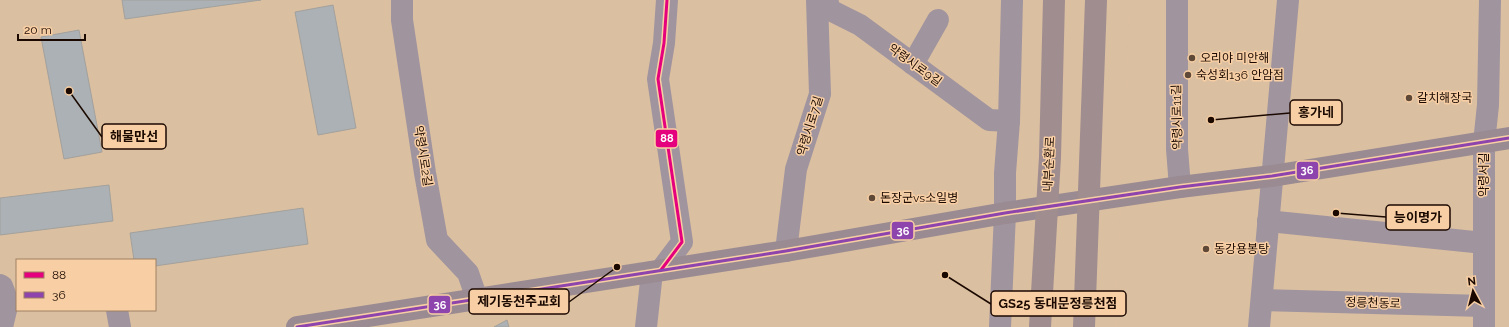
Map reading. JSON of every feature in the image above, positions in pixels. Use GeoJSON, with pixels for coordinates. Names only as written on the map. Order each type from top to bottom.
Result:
{"type":"FeatureCollection","features":[{"type":"Feature","properties":{"kind":"highway","name":"내부순환로"},"geometry":{"type":"LineString","coordinates":[[1040,327],[1050,157],[1054,0]]}},
{"type":"Feature","properties":{"kind":"highway"},"geometry":{"type":"LineString","coordinates":[[1084,327],[1096,0]]}},
{"type":"Feature","properties":{"kind":"main road"},"geometry":{"type":"LineString","coordinates":[[297,327],[358,322],[477,299],[786,251],[1014,212],[1174,188],[1272,176],[1509,138]]}},
{"type":"Feature","properties":{"kind":"street","name":"약령시로2길"},"geometry":{"type":"LineString","coordinates":[[402,0],[402,20],[425,173],[437,240],[468,273],[477,299]]}},
{"type":"Feature","properties":{"kind":"street"},"geometry":{"type":"LineString","coordinates":[[646,327],[657,271],[682,242],[658,79],[664,43],[667,0]]}},
{"type":"Feature","properties":{"kind":"street","name":"약령시로7길"},"geometry":{"type":"LineString","coordinates":[[786,251],[796,169],[820,94],[817,0]]}},
{"type":"Feature","properties":{"kind":"street","name":"약령시로9길"},"geometry":{"type":"LineString","coordinates":[[827,0],[830,10],[860,25],[989,120],[1009,121]]}},
{"type":"Feature","properties":{"kind":"street"},"geometry":{"type":"LineString","coordinates":[[1000,327],[1014,212],[1005,173],[1009,121],[1012,0]]}},
{"type":"Feature","properties":{"kind":"street","name":"약령시로11길"},"geometry":{"type":"LineString","coordinates":[[1174,188],[1177,148],[1177,0]]}},
{"type":"Feature","properties":{"kind":"street"},"geometry":{"type":"LineString","coordinates":[[1259,327],[1288,0]]}},
{"type":"Feature","properties":{"kind":"street","name":"약령서길"},"geometry":{"type":"LineString","coordinates":[[1484,316],[1484,142],[1488,105],[1490,0]]}},
{"type":"Feature","properties":{"kind":"street"},"geometry":{"type":"LineString","coordinates":[[913,64],[938,20]]}},
{"type":"Feature","properties":{"kind":"street"},"geometry":{"type":"LineString","coordinates":[[1268,221],[1484,243]]}},
{"type":"Feature","properties":{"kind":"street"},"geometry":{"type":"LineString","coordinates":[[0,285],[2,286],[8,302],[2,327]]}},
{"type":"Feature","properties":{"kind":"street","name":"정릉천동로"},"geometry":{"type":"LineString","coordinates":[[1262,300],[1484,316]]}},
{"type":"Feature","properties":{"kind":"street"},"geometry":{"type":"LineString","coordinates":[[117,311],[120,327]]}},
{"type":"Feature","properties":{"kind":"pier"},"geometry":{"type":"Polygon","coordinates":[[[1044,0],[1130,0],[1115,327],[1031,327],[1044,0]]]}},
{"type":"Feature","properties":{"kind":"building"},"geometry":{"type":"Polygon","coordinates":[[[122,0],[261,0],[125,19],[122,0]]]}},
{"type":"Feature","properties":{"kind":"building"},"geometry":{"type":"Polygon","coordinates":[[[333,5],[356,128],[318,135],[295,12],[333,5]]]}},
{"type":"Feature","properties":{"kind":"building"},"geometry":{"type":"Polygon","coordinates":[[[79,30],[102,152],[64,159],[41,37],[79,30]]]}},
{"type":"Feature","properties":{"kind":"building"},"geometry":{"type":"Polygon","coordinates":[[[109,185],[113,221],[0,235],[0,198],[109,185]]]}},
{"type":"Feature","properties":{"kind":"building"},"geometry":{"type":"Polygon","coordinates":[[[303,208],[308,244],[156,266],[156,259],[134,259],[130,233],[303,208]]]}},
{"type":"Feature","properties":{"kind":"building"},"geometry":{"type":"Polygon","coordinates":[[[507,320],[509,327],[494,327],[507,320]]]}},
{"type":"Feature","properties":{"kind":"transit line","name":"88"},"geometry":{"type":"LineString","coordinates":[[661,270],[682,242],[658,79],[664,43],[667,0]]}},
{"type":"Feature","properties":{"kind":"transit line","name":"36"},"geometry":{"type":"LineString","coordinates":[[297,327],[786,251],[1005,213],[1180,187],[1272,176],[1509,138]]}},
{"type":"Feature","properties":{"kind":"place","name":"오리야 미안해"},"geometry":{"type":"Point","coordinates":[1192,58]}},
{"type":"Feature","properties":{"kind":"place","name":"숙성회136 안암점"},"geometry":{"type":"Point","coordinates":[1188,75]}},
{"type":"Feature","properties":{"kind":"place","name":"해물만선"},"geometry":{"type":"Point","coordinates":[69,91]}},
{"type":"Feature","properties":{"kind":"place","name":"갈치해장국"},"geometry":{"type":"Point","coordinates":[1409,98]}},
{"type":"Feature","properties":{"kind":"place","name":"홍가네"},"geometry":{"type":"Point","coordinates":[1211,120]}},
{"type":"Feature","properties":{"kind":"place","name":"돈장군vs소일병"},"geometry":{"type":"Point","coordinates":[872,198]}},
{"type":"Feature","properties":{"kind":"place","name":"능이명가"},"geometry":{"type":"Point","coordinates":[1336,213]}},
{"type":"Feature","properties":{"kind":"place","name":"동강용봉탕"},"geometry":{"type":"Point","coordinates":[1206,249]}},
{"type":"Feature","properties":{"kind":"place","name":"제기동천주교회"},"geometry":{"type":"Point","coordinates":[617,267]}},
{"type":"Feature","properties":{"kind":"place","name":"GS25 동대문정릉천점"},"geometry":{"type":"Point","coordinates":[945,275]}}]}
